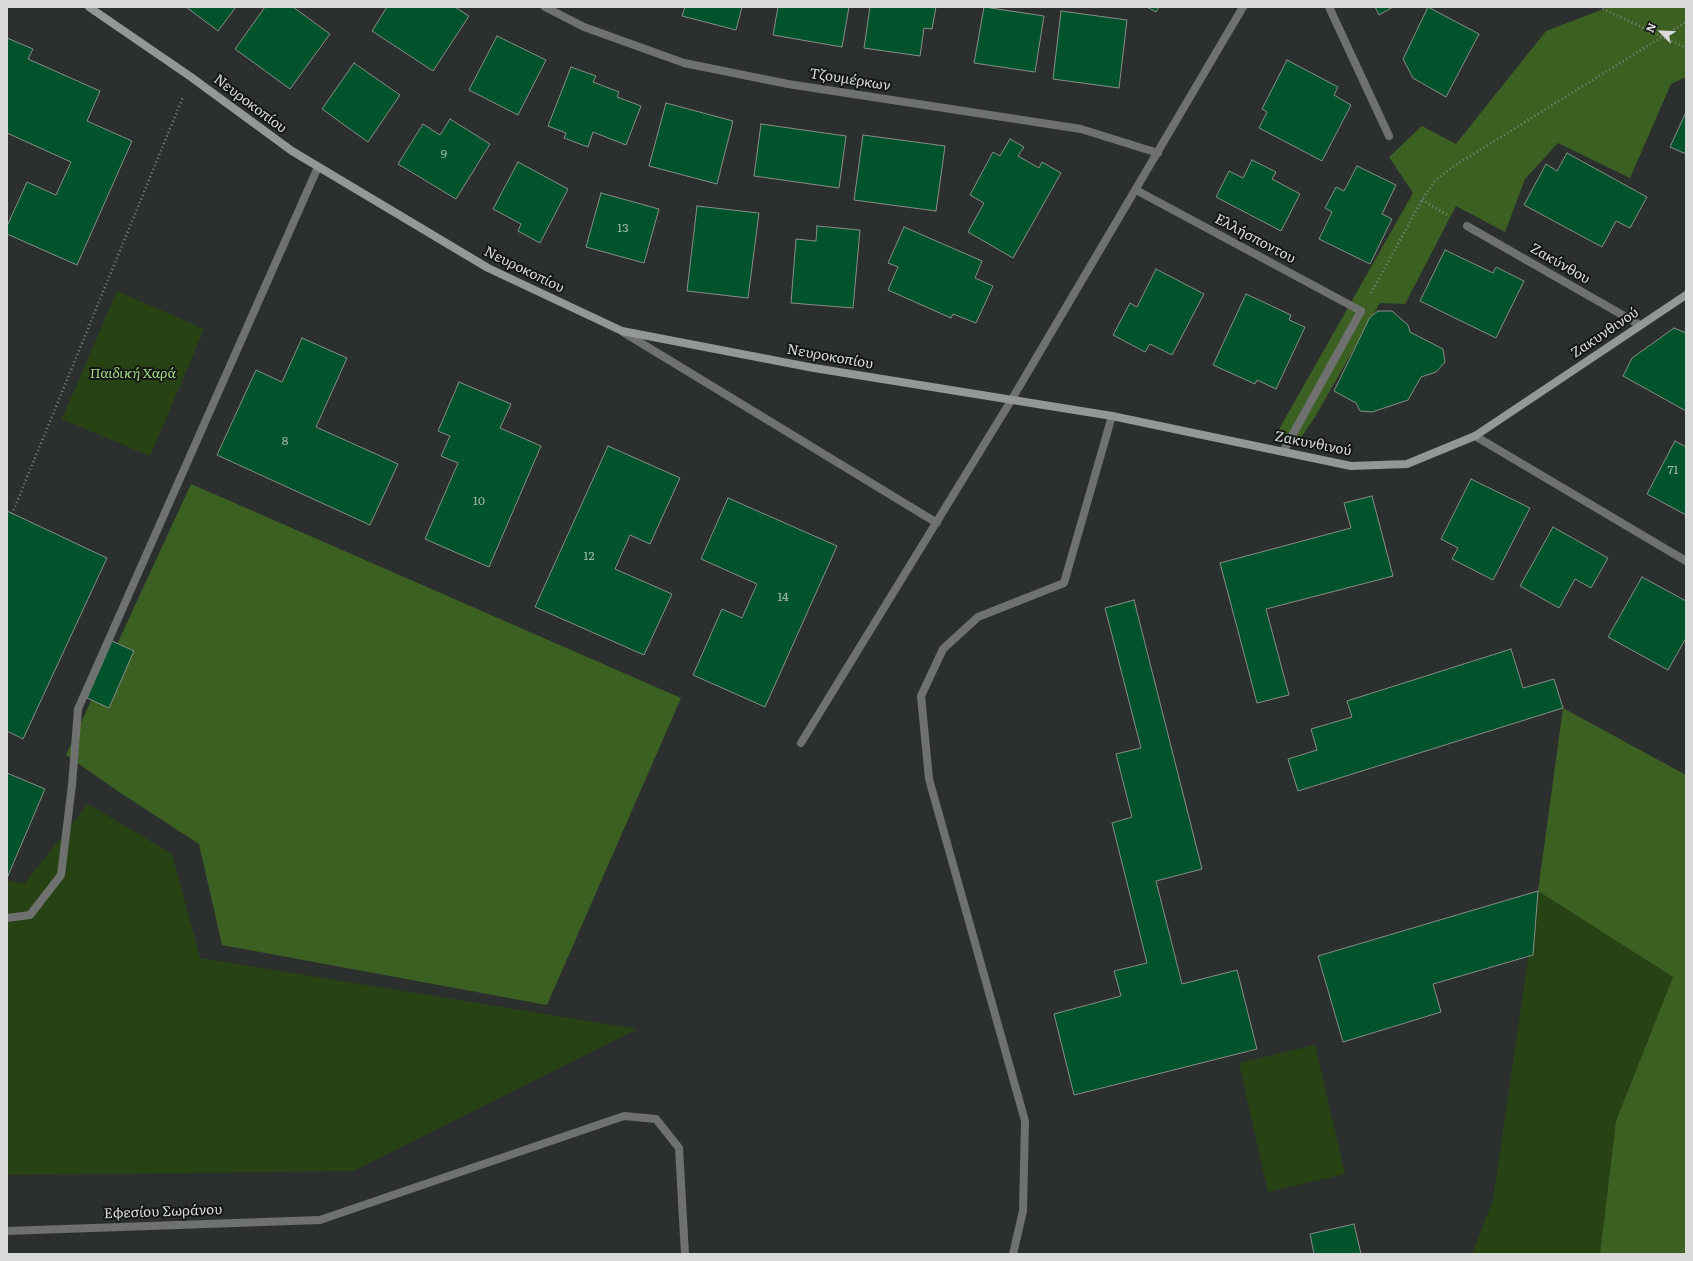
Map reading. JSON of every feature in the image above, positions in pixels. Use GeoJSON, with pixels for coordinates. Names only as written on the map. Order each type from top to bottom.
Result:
{"type":"FeatureCollection","features":[{"type":"Feature","properties":{"kind":"street","name":"Νευροκοπίου"},"geometry":{"type":"LineString","coordinates":[[89,7],[191,76],[292,151],[318,167],[488,268],[622,331],[814,368],[1012,399]]}},
{"type":"Feature","properties":{"kind":"street","name":"Τζουμέρκων"},"geometry":{"type":"LineString","coordinates":[[545,7],[584,27],[684,63],[788,84],[1081,129],[1158,153]]}},
{"type":"Feature","properties":{"kind":"street"},"geometry":{"type":"LineString","coordinates":[[801,743],[1012,399],[1243,7]]}},
{"type":"Feature","properties":{"kind":"street"},"geometry":{"type":"LineString","coordinates":[[1329,7],[1389,136]]}},
{"type":"Feature","properties":{"kind":"street"},"geometry":{"type":"LineString","coordinates":[[7,918],[30,915],[61,875],[72,785],[78,709],[318,167]]}},
{"type":"Feature","properties":{"kind":"street","name":"Ελλήσποντου"},"geometry":{"type":"LineString","coordinates":[[1136,190],[1361,311]]}},
{"type":"Feature","properties":{"kind":"street","name":"Ζακύνθου"},"geometry":{"type":"LineString","coordinates":[[1467,226],[1640,325]]}},
{"type":"Feature","properties":{"kind":"street","name":"Ζακυνθινού"},"geometry":{"type":"LineString","coordinates":[[1012,399],[1112,416],[1351,466],[1407,464],[1475,436],[1640,325],[1684,299]]}},
{"type":"Feature","properties":{"kind":"street"},"geometry":{"type":"LineString","coordinates":[[1283,452],[1361,311]]}},
{"type":"Feature","properties":{"kind":"street"},"geometry":{"type":"LineString","coordinates":[[622,331],[937,523]]}},
{"type":"Feature","properties":{"kind":"street"},"geometry":{"type":"LineString","coordinates":[[1013,1254],[1023,1211],[1025,1121],[929,779],[922,696],[943,649],[978,617],[1064,583],[1112,416]]}},
{"type":"Feature","properties":{"kind":"street"},"geometry":{"type":"LineString","coordinates":[[1475,436],[1686,561]]}},
{"type":"Feature","properties":{"kind":"street","name":"Εφεσίου Σωράνου"},"geometry":{"type":"LineString","coordinates":[[7,1231],[320,1220],[624,1116],[656,1118],[679,1148],[685,1254]]}},
{"type":"Feature","properties":{"kind":"path"},"geometry":{"type":"LineString","coordinates":[[1599,7],[1686,48]]}},
{"type":"Feature","properties":{"kind":"path"},"geometry":{"type":"LineString","coordinates":[[1361,311],[1422,200],[1435,182],[1451,168],[1686,22]]}},
{"type":"Feature","properties":{"kind":"path"},"geometry":{"type":"LineString","coordinates":[[12,514],[191,76]]}},
{"type":"Feature","properties":{"kind":"path"},"geometry":{"type":"LineString","coordinates":[[1422,200],[1467,226]]}},
{"type":"Feature","properties":{"kind":"green space"},"geometry":{"type":"Polygon","coordinates":[[[1609,7],[1686,7],[1686,77],[1671,84],[1630,178],[1558,143],[1525,179],[1505,232],[1456,206],[1405,304],[1380,303],[1315,417],[1298,442],[1274,438],[1413,193],[1389,157],[1422,126],[1456,144],[1546,31],[1609,7]]]}},
{"type":"Feature","properties":{"kind":"green space","name":"Παιδική Χαρά"},"geometry":{"type":"Polygon","coordinates":[[[117,291],[204,329],[150,456],[62,419],[117,291]]]}},
{"type":"Feature","properties":{"kind":"green space"},"geometry":{"type":"Polygon","coordinates":[[[191,484],[681,698],[547,1005],[222,945],[199,844],[119,792],[66,755],[191,484]]]}},
{"type":"Feature","properties":{"kind":"green space"},"geometry":{"type":"Polygon","coordinates":[[[1563,708],[1686,775],[1686,1254],[1600,1254],[1616,1121],[1673,977],[1538,891],[1563,708]]]}},
{"type":"Feature","properties":{"kind":"green space"},"geometry":{"type":"Polygon","coordinates":[[[88,804],[172,854],[200,958],[637,1029],[353,1171],[7,1175],[7,880],[24,884],[88,804]]]}},
{"type":"Feature","properties":{"kind":"green space"},"geometry":{"type":"Polygon","coordinates":[[[1538,891],[1673,977],[1616,1121],[1600,1254],[1472,1254],[1493,1200],[1538,891]]]}},
{"type":"Feature","properties":{"kind":"green space"},"geometry":{"type":"Polygon","coordinates":[[[1315,1045],[1345,1174],[1268,1192],[1239,1063],[1315,1045]]]}},
{"type":"Feature","properties":{"kind":"building"},"geometry":{"type":"Polygon","coordinates":[[[186,7],[236,7],[218,31],[186,7]]]}},
{"type":"Feature","properties":{"kind":"building"},"geometry":{"type":"Polygon","coordinates":[[[265,7],[293,7],[330,34],[290,89],[235,49],[265,7]]]}},
{"type":"Feature","properties":{"kind":"building"},"geometry":{"type":"Polygon","coordinates":[[[387,7],[455,7],[469,16],[433,71],[372,31],[387,7]]]}},
{"type":"Feature","properties":{"kind":"building"},"geometry":{"type":"Polygon","coordinates":[[[685,7],[742,7],[736,30],[682,16],[685,7]]]}},
{"type":"Feature","properties":{"kind":"building"},"geometry":{"type":"Polygon","coordinates":[[[778,7],[849,7],[842,47],[773,35],[778,7]]]}},
{"type":"Feature","properties":{"kind":"building"},"geometry":{"type":"Polygon","coordinates":[[[870,7],[936,7],[932,29],[924,28],[920,56],[864,48],[870,7]]]}},
{"type":"Feature","properties":{"kind":"building"},"geometry":{"type":"Polygon","coordinates":[[[984,7],[1044,16],[1035,72],[974,63],[984,7]]]}},
{"type":"Feature","properties":{"kind":"building"},"geometry":{"type":"Polygon","coordinates":[[[1147,7],[1159,7],[1156,12],[1147,7]]]}},
{"type":"Feature","properties":{"kind":"building"},"geometry":{"type":"Polygon","coordinates":[[[1375,7],[1393,7],[1379,15],[1375,7]]]}},
{"type":"Feature","properties":{"kind":"building"},"geometry":{"type":"Polygon","coordinates":[[[1428,7],[1479,34],[1446,97],[1413,78],[1403,59],[1428,7]]]}},
{"type":"Feature","properties":{"kind":"building"},"geometry":{"type":"Polygon","coordinates":[[[1061,11],[1127,20],[1119,88],[1053,79],[1061,11]]]}},
{"type":"Feature","properties":{"kind":"building"},"geometry":{"type":"Polygon","coordinates":[[[497,36],[546,60],[518,115],[469,90],[497,36]]]}},
{"type":"Feature","properties":{"kind":"building"},"geometry":{"type":"Polygon","coordinates":[[[7,38],[33,49],[28,59],[100,91],[87,121],[132,141],[77,265],[7,234],[7,226],[27,182],[56,195],[71,162],[7,133],[7,38]]]}},
{"type":"Feature","properties":{"kind":"building"},"geometry":{"type":"Polygon","coordinates":[[[1287,60],[1338,87],[1334,95],[1351,105],[1322,161],[1259,128],[1267,112],[1262,109],[1287,60]]]}},
{"type":"Feature","properties":{"kind":"building"},"geometry":{"type":"Polygon","coordinates":[[[354,63],[400,95],[368,142],[322,109],[354,63]]]}},
{"type":"Feature","properties":{"kind":"building"},"geometry":{"type":"Polygon","coordinates":[[[571,67],[596,76],[593,82],[619,92],[617,97],[641,106],[626,145],[593,132],[588,147],[564,138],[566,133],[548,126],[571,67]]]}},
{"type":"Feature","properties":{"kind":"building"},"geometry":{"type":"Polygon","coordinates":[[[666,103],[733,121],[717,184],[649,166],[666,103]]]}},
{"type":"Feature","properties":{"kind":"building"},"geometry":{"type":"Polygon","coordinates":[[[1686,112],[1686,154],[1670,147],[1686,112]]]}},
{"type":"Feature","properties":{"kind":"building"},"geometry":{"type":"Polygon","coordinates":[[[450,119],[490,144],[456,199],[398,164],[423,124],[440,135],[450,119]]]}},
{"type":"Feature","properties":{"kind":"building"},"geometry":{"type":"Polygon","coordinates":[[[761,124],[846,136],[839,188],[754,176],[761,124]]]}},
{"type":"Feature","properties":{"kind":"building"},"geometry":{"type":"Polygon","coordinates":[[[863,135],[945,146],[936,211],[854,200],[863,135]]]}},
{"type":"Feature","properties":{"kind":"building"},"geometry":{"type":"Polygon","coordinates":[[[1010,139],[1024,147],[1018,156],[1039,168],[1042,162],[1061,173],[1013,258],[968,232],[984,203],[970,195],[993,152],[1000,156],[1010,139]]]}},
{"type":"Feature","properties":{"kind":"building"},"geometry":{"type":"Polygon","coordinates":[[[1567,153],[1647,197],[1630,228],[1616,221],[1602,247],[1524,205],[1546,164],[1557,171],[1567,153]]]}},
{"type":"Feature","properties":{"kind":"building"},"geometry":{"type":"Polygon","coordinates":[[[1252,160],[1276,172],[1272,179],[1300,194],[1281,231],[1216,197],[1229,171],[1243,178],[1252,160]]]}},
{"type":"Feature","properties":{"kind":"building"},"geometry":{"type":"Polygon","coordinates":[[[518,162],[568,189],[540,243],[518,231],[521,224],[493,209],[518,162]]]}},
{"type":"Feature","properties":{"kind":"building"},"geometry":{"type":"Polygon","coordinates":[[[1357,166],[1396,185],[1382,214],[1392,219],[1370,264],[1319,239],[1332,212],[1325,208],[1336,187],[1344,191],[1357,166]]]}},
{"type":"Feature","properties":{"kind":"building"},"geometry":{"type":"Polygon","coordinates":[[[601,193],[659,209],[644,263],[586,247],[601,193]]]}},
{"type":"Feature","properties":{"kind":"building"},"geometry":{"type":"Polygon","coordinates":[[[697,206],[759,213],[748,298],[687,291],[697,206]]]}},
{"type":"Feature","properties":{"kind":"building"},"geometry":{"type":"Polygon","coordinates":[[[817,226],[860,230],[853,308],[791,303],[796,239],[816,241],[817,226]]]}},
{"type":"Feature","properties":{"kind":"building"},"geometry":{"type":"Polygon","coordinates":[[[904,227],[982,261],[975,278],[993,286],[976,323],[953,314],[951,318],[888,290],[898,267],[888,263],[904,227]]]}},
{"type":"Feature","properties":{"kind":"building"},"geometry":{"type":"Polygon","coordinates":[[[1445,250],[1493,273],[1496,267],[1524,281],[1496,338],[1420,301],[1445,250]]]}},
{"type":"Feature","properties":{"kind":"building"},"geometry":{"type":"Polygon","coordinates":[[[1156,269],[1204,294],[1172,355],[1150,344],[1145,352],[1113,335],[1130,303],[1137,307],[1156,269]]]}},
{"type":"Feature","properties":{"kind":"building"},"geometry":{"type":"Polygon","coordinates":[[[1246,294],[1291,315],[1289,320],[1305,327],[1276,389],[1257,380],[1255,384],[1213,365],[1246,294]]]}},
{"type":"Feature","properties":{"kind":"building"},"geometry":{"type":"Polygon","coordinates":[[[1378,311],[1392,311],[1408,325],[1410,332],[1443,349],[1445,362],[1436,372],[1421,377],[1408,400],[1372,412],[1360,411],[1356,403],[1334,391],[1370,317],[1378,311]]]}},
{"type":"Feature","properties":{"kind":"building"},"geometry":{"type":"Polygon","coordinates":[[[1674,328],[1686,333],[1686,411],[1623,376],[1632,358],[1674,328]]]}},
{"type":"Feature","properties":{"kind":"building"},"geometry":{"type":"Polygon","coordinates":[[[302,338],[347,358],[316,427],[398,464],[370,525],[217,455],[256,370],[282,382],[302,338]]]}},
{"type":"Feature","properties":{"kind":"building"},"geometry":{"type":"Polygon","coordinates":[[[459,382],[511,404],[500,428],[541,446],[489,567],[425,539],[458,463],[441,456],[450,436],[438,431],[459,382]]]}},
{"type":"Feature","properties":{"kind":"building"},"geometry":{"type":"Polygon","coordinates":[[[1675,441],[1686,447],[1686,515],[1647,494],[1675,441]]]}},
{"type":"Feature","properties":{"kind":"building"},"geometry":{"type":"Polygon","coordinates":[[[608,446],[680,478],[650,544],[630,535],[615,569],[672,594],[644,655],[535,607],[608,446]]]}},
{"type":"Feature","properties":{"kind":"building"},"geometry":{"type":"Polygon","coordinates":[[[1471,479],[1530,508],[1493,580],[1452,559],[1458,548],[1441,539],[1471,479]]]}},
{"type":"Feature","properties":{"kind":"building"},"geometry":{"type":"Polygon","coordinates":[[[1372,496],[1393,576],[1266,609],[1289,695],[1257,703],[1220,563],[1351,528],[1344,503],[1372,496]]]}},
{"type":"Feature","properties":{"kind":"building"},"geometry":{"type":"Polygon","coordinates":[[[728,498],[837,546],[765,707],[693,675],[722,609],[742,618],[757,584],[701,559],[728,498]]]}},
{"type":"Feature","properties":{"kind":"building"},"geometry":{"type":"Polygon","coordinates":[[[7,511],[107,558],[23,739],[7,731],[7,511]]]}},
{"type":"Feature","properties":{"kind":"building"},"geometry":{"type":"Polygon","coordinates":[[[1553,527],[1608,558],[1591,588],[1575,579],[1559,608],[1520,586],[1553,527]]]}},
{"type":"Feature","properties":{"kind":"building"},"geometry":{"type":"Polygon","coordinates":[[[1642,577],[1686,601],[1686,638],[1668,670],[1608,637],[1642,577]]]}},
{"type":"Feature","properties":{"kind":"building"},"geometry":{"type":"Polygon","coordinates":[[[1134,600],[1202,869],[1156,881],[1182,984],[1237,970],[1257,1049],[1074,1095],[1054,1014],[1121,996],[1114,971],[1147,963],[1112,823],[1132,817],[1116,754],[1141,748],[1105,608],[1134,600]]]}},
{"type":"Feature","properties":{"kind":"building"},"geometry":{"type":"Polygon","coordinates":[[[112,641],[134,651],[109,708],[87,698],[112,641]]]}},
{"type":"Feature","properties":{"kind":"building"},"geometry":{"type":"Polygon","coordinates":[[[1511,649],[1523,688],[1554,679],[1563,708],[1298,791],[1288,759],[1317,750],[1311,729],[1352,717],[1347,701],[1511,649]]]}},
{"type":"Feature","properties":{"kind":"building"},"geometry":{"type":"Polygon","coordinates":[[[7,773],[45,789],[7,878],[7,773]]]}},
{"type":"Feature","properties":{"kind":"building"},"geometry":{"type":"Polygon","coordinates":[[[1538,891],[1533,955],[1433,984],[1441,1012],[1343,1042],[1318,956],[1538,891]]]}},
{"type":"Feature","properties":{"kind":"building"},"geometry":{"type":"Polygon","coordinates":[[[1354,1224],[1361,1254],[1314,1254],[1310,1234],[1354,1224]]]}}]}
